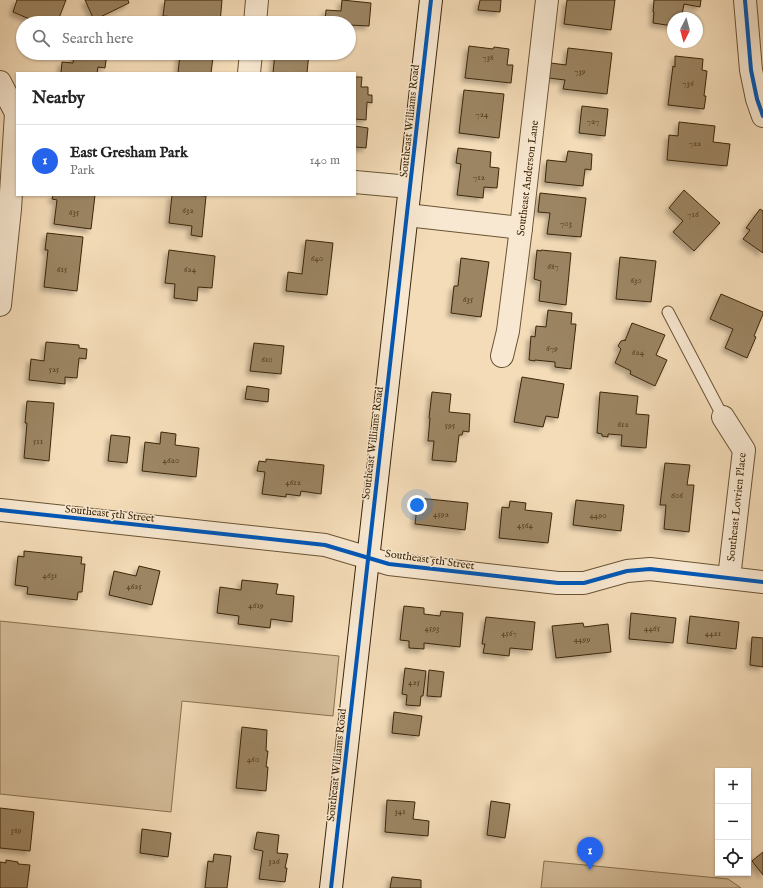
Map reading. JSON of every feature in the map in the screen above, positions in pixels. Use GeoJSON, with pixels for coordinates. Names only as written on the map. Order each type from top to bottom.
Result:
{"type":"FeatureCollection","features":[{"type":"Feature","properties":{"kind":"street"},"geometry":{"type":"LineString","coordinates":[[255,16],[256,0]]}},
{"type":"Feature","properties":{"kind":"street","name":"Southeast Williams Road"},"geometry":{"type":"LineString","coordinates":[[331,888],[431,0]]}},
{"type":"Feature","properties":{"kind":"street","name":"Southeast Anderson Lane"},"geometry":{"type":"LineString","coordinates":[[502,356],[508,331],[547,0]]}},
{"type":"Feature","properties":{"kind":"street"},"geometry":{"type":"LineString","coordinates":[[745,0],[751,70],[757,99],[763,116]]}},
{"type":"Feature","properties":{"kind":"street"},"geometry":{"type":"LineString","coordinates":[[249,72],[250,60]]}},
{"type":"Feature","properties":{"kind":"street"},"geometry":{"type":"LineString","coordinates":[[0,82],[16,113],[5,208],[0,305]]}},
{"type":"Feature","properties":{"kind":"street"},"geometry":{"type":"LineString","coordinates":[[356,182],[410,187]]}},
{"type":"Feature","properties":{"kind":"street"},"geometry":{"type":"LineString","coordinates":[[407,215],[521,228]]}},
{"type":"Feature","properties":{"kind":"street","name":"Southeast Lovrien Place"},"geometry":{"type":"LineString","coordinates":[[723,417],[744,450],[729,578]]}},
{"type":"Feature","properties":{"kind":"street","name":"Southeast 5th Street"},"geometry":{"type":"LineString","coordinates":[[0,510],[326,545],[389,564],[558,584],[584,582],[627,571],[650,569],[763,582]]}},
{"type":"Feature","properties":{"kind":"lane"},"geometry":{"type":"LineString","coordinates":[[668,312],[723,417]]}},
{"type":"Feature","properties":{"kind":"shaded area"},"geometry":{"type":"Polygon","coordinates":[[[0,621],[339,656],[333,716],[182,701],[171,812],[0,794],[0,621]]]}},
{"type":"Feature","properties":{"kind":"shaded area"},"geometry":{"type":"Polygon","coordinates":[[[544,861],[728,879],[741,888],[541,888],[544,861]]]}},
{"type":"Feature","properties":{"kind":"building"},"geometry":{"type":"Polygon","coordinates":[[[17,0],[66,0],[60,16],[22,16],[13,12],[17,0]]]}},
{"type":"Feature","properties":{"kind":"building"},"geometry":{"type":"Polygon","coordinates":[[[85,0],[128,0],[129,3],[102,16],[92,16],[85,0]]]}},
{"type":"Feature","properties":{"kind":"building"},"geometry":{"type":"Polygon","coordinates":[[[165,0],[222,0],[221,16],[163,16],[165,0]]]}},
{"type":"Feature","properties":{"kind":"building"},"geometry":{"type":"Polygon","coordinates":[[[342,0],[371,3],[369,26],[356,25],[356,16],[325,16],[326,10],[341,11],[342,0]]]}},
{"type":"Feature","properties":{"kind":"building"},"geometry":{"type":"Polygon","coordinates":[[[480,0],[501,0],[500,12],[478,10],[480,0]]]}},
{"type":"Feature","properties":{"kind":"building"},"geometry":{"type":"Polygon","coordinates":[[[567,0],[615,0],[611,30],[564,24],[567,0]]]}},
{"type":"Feature","properties":{"kind":"building"},"geometry":{"type":"Polygon","coordinates":[[[654,0],[701,0],[700,7],[684,4],[683,12],[667,12],[667,25],[653,23],[654,0]]]}},
{"type":"Feature","properties":{"kind":"building"},"geometry":{"type":"Polygon","coordinates":[[[469,46],[509,49],[507,65],[513,65],[511,83],[465,78],[469,46]]]}},
{"type":"Feature","properties":{"kind":"building"},"geometry":{"type":"Polygon","coordinates":[[[568,48],[612,53],[607,94],[563,89],[565,80],[549,78],[551,63],[566,65],[568,48]]]}},
{"type":"Feature","properties":{"kind":"building"},"geometry":{"type":"Polygon","coordinates":[[[675,56],[703,59],[702,70],[707,71],[704,109],[668,105],[673,66],[675,67],[675,56]]]}},
{"type":"Feature","properties":{"kind":"building"},"geometry":{"type":"Polygon","coordinates":[[[73,60],[106,60],[105,68],[98,67],[97,72],[61,72],[62,62],[73,63],[73,60]]]}},
{"type":"Feature","properties":{"kind":"building"},"geometry":{"type":"Polygon","coordinates":[[[179,60],[213,60],[211,72],[178,72],[179,60]]]}},
{"type":"Feature","properties":{"kind":"building"},"geometry":{"type":"Polygon","coordinates":[[[274,60],[308,60],[307,72],[273,72],[274,60]]]}},
{"type":"Feature","properties":{"kind":"building"},"geometry":{"type":"Polygon","coordinates":[[[356,77],[362,77],[361,87],[368,87],[368,95],[372,95],[372,103],[367,102],[366,120],[356,119],[356,77]]]}},
{"type":"Feature","properties":{"kind":"building"},"geometry":{"type":"Polygon","coordinates":[[[464,90],[504,94],[499,138],[459,133],[464,90]]]}},
{"type":"Feature","properties":{"kind":"building"},"geometry":{"type":"Polygon","coordinates":[[[582,106],[608,109],[605,136],[579,133],[582,106]]]}},
{"type":"Feature","properties":{"kind":"building"},"geometry":{"type":"Polygon","coordinates":[[[679,122],[715,126],[713,142],[730,144],[727,166],[667,160],[669,135],[678,136],[679,122]]]}},
{"type":"Feature","properties":{"kind":"building"},"geometry":{"type":"Polygon","coordinates":[[[356,126],[368,128],[366,148],[356,147],[356,126]]]}},
{"type":"Feature","properties":{"kind":"building"},"geometry":{"type":"Polygon","coordinates":[[[458,148],[491,152],[490,167],[499,168],[497,188],[484,187],[483,198],[457,195],[461,164],[456,163],[458,148]]]}},
{"type":"Feature","properties":{"kind":"building"},"geometry":{"type":"Polygon","coordinates":[[[568,151],[592,154],[591,170],[585,169],[583,186],[545,182],[547,160],[566,162],[568,151]]]}},
{"type":"Feature","properties":{"kind":"building"},"geometry":{"type":"Polygon","coordinates":[[[684,190],[720,223],[694,251],[673,232],[683,221],[669,208],[684,190]]]}},
{"type":"Feature","properties":{"kind":"building"},"geometry":{"type":"Polygon","coordinates":[[[540,193],[586,198],[581,237],[547,234],[550,213],[538,212],[540,193]]]}},
{"type":"Feature","properties":{"kind":"building"},"geometry":{"type":"Polygon","coordinates":[[[53,196],[95,196],[91,229],[54,224],[57,200],[52,199],[53,196]]]}},
{"type":"Feature","properties":{"kind":"building"},"geometry":{"type":"Polygon","coordinates":[[[172,196],[206,196],[202,237],[191,235],[192,226],[169,223],[172,196]]]}},
{"type":"Feature","properties":{"kind":"building"},"geometry":{"type":"Polygon","coordinates":[[[760,209],[763,211],[763,253],[743,239],[750,230],[746,228],[760,209]]]}},
{"type":"Feature","properties":{"kind":"building"},"geometry":{"type":"Polygon","coordinates":[[[47,233],[83,237],[77,291],[44,287],[48,250],[45,250],[47,233]]]}},
{"type":"Feature","properties":{"kind":"building"},"geometry":{"type":"Polygon","coordinates":[[[306,240],[333,243],[327,295],[286,291],[288,272],[302,274],[306,240]]]}},
{"type":"Feature","properties":{"kind":"building"},"geometry":{"type":"Polygon","coordinates":[[[169,250],[215,256],[212,288],[198,287],[197,301],[174,298],[175,284],[165,283],[169,250]]]}},
{"type":"Feature","properties":{"kind":"building"},"geometry":{"type":"Polygon","coordinates":[[[537,250],[571,253],[566,305],[539,301],[541,281],[534,279],[537,250]]]}},
{"type":"Feature","properties":{"kind":"building"},"geometry":{"type":"Polygon","coordinates":[[[620,257],[656,261],[651,302],[616,299],[620,257]]]}},
{"type":"Feature","properties":{"kind":"building"},"geometry":{"type":"Polygon","coordinates":[[[461,258],[489,262],[481,317],[451,313],[454,286],[458,286],[461,258]]]}},
{"type":"Feature","properties":{"kind":"building"},"geometry":{"type":"Polygon","coordinates":[[[721,294],[763,312],[754,336],[756,337],[747,358],[725,348],[733,329],[710,319],[721,294]]]}},
{"type":"Feature","properties":{"kind":"building"},"geometry":{"type":"Polygon","coordinates":[[[548,310],[572,313],[571,324],[576,324],[571,369],[555,367],[555,362],[529,360],[531,336],[535,337],[536,326],[546,327],[548,310]]]}},
{"type":"Feature","properties":{"kind":"building"},"geometry":{"type":"Polygon","coordinates":[[[632,323],[665,335],[656,355],[667,360],[655,386],[630,374],[631,371],[615,363],[621,349],[618,346],[621,341],[625,341],[632,323]]]}},
{"type":"Feature","properties":{"kind":"building"},"geometry":{"type":"Polygon","coordinates":[[[46,342],[79,345],[79,348],[87,349],[86,359],[79,358],[77,378],[65,377],[65,384],[29,380],[31,359],[44,361],[46,342]]]}},
{"type":"Feature","properties":{"kind":"building"},"geometry":{"type":"Polygon","coordinates":[[[254,343],[284,346],[281,374],[250,371],[254,343]]]}},
{"type":"Feature","properties":{"kind":"building"},"geometry":{"type":"Polygon","coordinates":[[[522,377],[564,384],[558,418],[546,416],[543,427],[514,422],[522,377]]]}},
{"type":"Feature","properties":{"kind":"building"},"geometry":{"type":"Polygon","coordinates":[[[247,386],[269,389],[268,402],[245,399],[247,386]]]}},
{"type":"Feature","properties":{"kind":"building"},"geometry":{"type":"Polygon","coordinates":[[[432,392],[451,394],[449,412],[470,414],[469,432],[463,431],[462,435],[459,435],[456,462],[432,460],[434,441],[428,441],[432,392]]]}},
{"type":"Feature","properties":{"kind":"building"},"geometry":{"type":"Polygon","coordinates":[[[600,392],[638,396],[636,414],[649,415],[646,448],[621,446],[622,435],[608,434],[608,437],[597,433],[600,392]]]}},
{"type":"Feature","properties":{"kind":"building"},"geometry":{"type":"Polygon","coordinates":[[[27,401],[54,403],[49,461],[24,458],[27,401]]]}},
{"type":"Feature","properties":{"kind":"building"},"geometry":{"type":"Polygon","coordinates":[[[161,432],[176,434],[175,445],[199,448],[196,477],[142,471],[145,442],[160,444],[161,432]]]}},
{"type":"Feature","properties":{"kind":"building"},"geometry":{"type":"Polygon","coordinates":[[[111,435],[130,437],[127,463],[108,461],[111,435]]]}},
{"type":"Feature","properties":{"kind":"building"},"geometry":{"type":"Polygon","coordinates":[[[266,459],[324,465],[321,494],[301,491],[300,496],[286,494],[286,497],[262,494],[265,472],[257,471],[259,461],[266,462],[266,459]]]}},
{"type":"Feature","properties":{"kind":"building"},"geometry":{"type":"Polygon","coordinates":[[[665,463],[690,465],[687,485],[694,485],[689,532],[664,529],[666,505],[660,505],[665,463]]]}},
{"type":"Feature","properties":{"kind":"building"},"geometry":{"type":"Polygon","coordinates":[[[418,498],[468,503],[465,530],[415,524],[418,498]]]}},
{"type":"Feature","properties":{"kind":"building"},"geometry":{"type":"Polygon","coordinates":[[[576,500],[624,505],[621,531],[573,525],[576,500]]]}},
{"type":"Feature","properties":{"kind":"building"},"geometry":{"type":"Polygon","coordinates":[[[510,501],[526,503],[525,510],[552,513],[548,543],[499,538],[502,507],[509,508],[510,501]]]}},
{"type":"Feature","properties":{"kind":"building"},"geometry":{"type":"Polygon","coordinates":[[[24,551],[82,557],[81,564],[85,564],[82,592],[78,592],[77,600],[27,594],[28,587],[15,585],[18,556],[24,557],[24,551]]]}},
{"type":"Feature","properties":{"kind":"building"},"geometry":{"type":"Polygon","coordinates":[[[139,566],[160,571],[152,605],[109,595],[114,571],[136,576],[139,566]]]}},
{"type":"Feature","properties":{"kind":"building"},"geometry":{"type":"Polygon","coordinates":[[[242,580],[278,584],[276,594],[294,596],[292,622],[271,619],[270,628],[238,624],[239,616],[217,613],[220,587],[241,590],[242,580]]]}},
{"type":"Feature","properties":{"kind":"building"},"geometry":{"type":"Polygon","coordinates":[[[404,606],[424,608],[424,614],[440,616],[441,611],[463,613],[460,647],[424,643],[424,649],[409,648],[409,641],[400,640],[404,606]]]}},
{"type":"Feature","properties":{"kind":"building"},"geometry":{"type":"Polygon","coordinates":[[[631,613],[676,618],[673,643],[629,639],[631,613]]]}},
{"type":"Feature","properties":{"kind":"building"},"geometry":{"type":"Polygon","coordinates":[[[690,616],[739,622],[736,649],[687,643],[690,616]]]}},
{"type":"Feature","properties":{"kind":"building"},"geometry":{"type":"Polygon","coordinates":[[[486,617],[535,622],[532,650],[510,648],[509,656],[483,653],[485,644],[482,644],[486,617]]]}},
{"type":"Feature","properties":{"kind":"building"},"geometry":{"type":"Polygon","coordinates":[[[583,623],[584,627],[608,624],[611,652],[556,658],[552,626],[583,623]]]}},
{"type":"Feature","properties":{"kind":"building"},"geometry":{"type":"Polygon","coordinates":[[[752,637],[763,638],[763,667],[750,665],[752,637]]]}},
{"type":"Feature","properties":{"kind":"building"},"geometry":{"type":"Polygon","coordinates":[[[405,668],[426,671],[423,696],[421,696],[420,706],[406,705],[407,695],[402,694],[405,668]]]}},
{"type":"Feature","properties":{"kind":"building"},"geometry":{"type":"Polygon","coordinates":[[[429,670],[444,672],[441,697],[427,696],[429,670]]]}},
{"type":"Feature","properties":{"kind":"building"},"geometry":{"type":"Polygon","coordinates":[[[394,712],[422,716],[419,736],[392,733],[394,712]]]}},
{"type":"Feature","properties":{"kind":"building"},"geometry":{"type":"Polygon","coordinates":[[[242,727],[267,730],[266,751],[268,751],[266,767],[268,767],[266,791],[236,788],[242,727]]]}},
{"type":"Feature","properties":{"kind":"building"},"geometry":{"type":"Polygon","coordinates":[[[387,800],[415,802],[413,819],[429,821],[428,836],[385,832],[387,800]]]}},
{"type":"Feature","properties":{"kind":"building"},"geometry":{"type":"Polygon","coordinates":[[[491,801],[510,804],[505,838],[487,835],[491,801]]]}},
{"type":"Feature","properties":{"kind":"building"},"geometry":{"type":"Polygon","coordinates":[[[0,808],[34,812],[30,851],[0,848],[0,808]]]}},
{"type":"Feature","properties":{"kind":"building"},"geometry":{"type":"Polygon","coordinates":[[[142,829],[171,833],[168,857],[140,853],[142,829]]]}},
{"type":"Feature","properties":{"kind":"building"},"geometry":{"type":"Polygon","coordinates":[[[257,832],[279,835],[277,853],[288,854],[285,868],[287,868],[285,882],[259,879],[263,851],[254,849],[257,832]]]}},
{"type":"Feature","properties":{"kind":"building"},"geometry":{"type":"Polygon","coordinates":[[[763,852],[763,875],[752,861],[763,852]]]}},
{"type":"Feature","properties":{"kind":"building"},"geometry":{"type":"Polygon","coordinates":[[[214,854],[231,856],[227,888],[205,888],[208,861],[213,862],[214,854]]]}},
{"type":"Feature","properties":{"kind":"building"},"geometry":{"type":"Polygon","coordinates":[[[6,860],[18,862],[18,864],[30,865],[27,888],[0,888],[0,862],[6,863],[6,860]]]}},
{"type":"Feature","properties":{"kind":"building"},"geometry":{"type":"Polygon","coordinates":[[[392,877],[421,880],[421,888],[390,888],[392,877]]]}},
{"type":"Feature","properties":{"kind":"cycle path"},"geometry":{"type":"LineString","coordinates":[[331,888],[431,0]]}},
{"type":"Feature","properties":{"kind":"cycle path"},"geometry":{"type":"LineString","coordinates":[[745,0],[751,70],[757,99],[763,116]]}},
{"type":"Feature","properties":{"kind":"cycle path"},"geometry":{"type":"LineString","coordinates":[[0,510],[325,545],[389,564],[558,583],[584,583],[627,571],[650,569],[763,582]]}},
{"type":"Feature","properties":{"kind":"place","name":"East Gresham Park"},"geometry":{"type":"Point","coordinates":[590,870]}}]}
